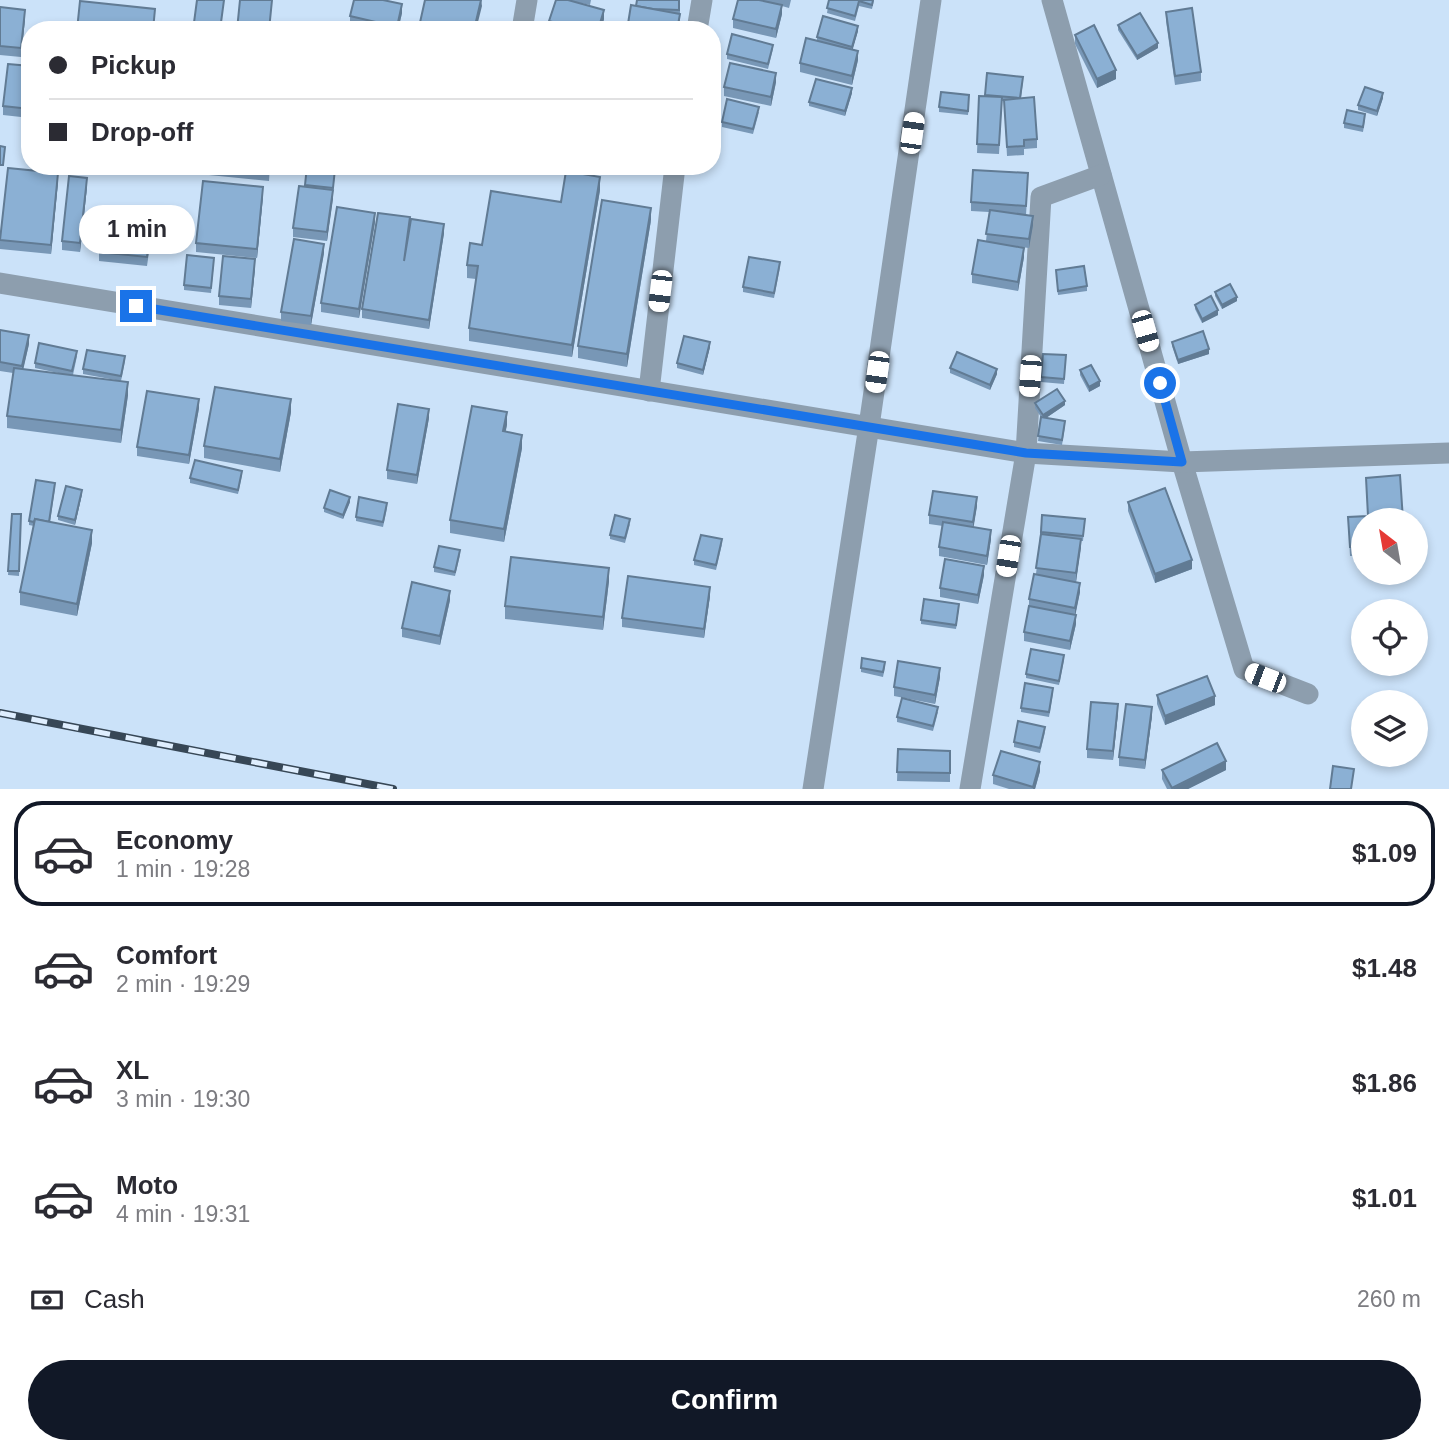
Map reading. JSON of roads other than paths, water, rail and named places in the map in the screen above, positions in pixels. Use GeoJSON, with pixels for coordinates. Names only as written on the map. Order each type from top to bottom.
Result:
{"type":"FeatureCollection","features":[{"type":"Feature","properties":{"kind":"street"},"geometry":{"type":"LineString","coordinates":[[524,21],[527,0]]}},
{"type":"Feature","properties":{"kind":"street"},"geometry":{"type":"LineString","coordinates":[[698,21],[702,0]]}},
{"type":"Feature","properties":{"kind":"street"},"geometry":{"type":"LineString","coordinates":[[813,789],[931,0]]}},
{"type":"Feature","properties":{"kind":"street"},"geometry":{"type":"LineString","coordinates":[[1052,0],[1182,462],[1244,670],[1308,694]]}},
{"type":"Feature","properties":{"kind":"street"},"geometry":{"type":"LineString","coordinates":[[649,391],[674,175]]}},
{"type":"Feature","properties":{"kind":"street"},"geometry":{"type":"LineString","coordinates":[[970,789],[1026,453],[1041,197],[1101,175]]}},
{"type":"Feature","properties":{"kind":"street"},"geometry":{"type":"LineString","coordinates":[[0,283],[1026,453],[1182,462],[1449,453]]}},
{"type":"Feature","properties":{"kind":"railway"},"geometry":{"type":"LineString","coordinates":[[0,713],[393,789]]}}]}
